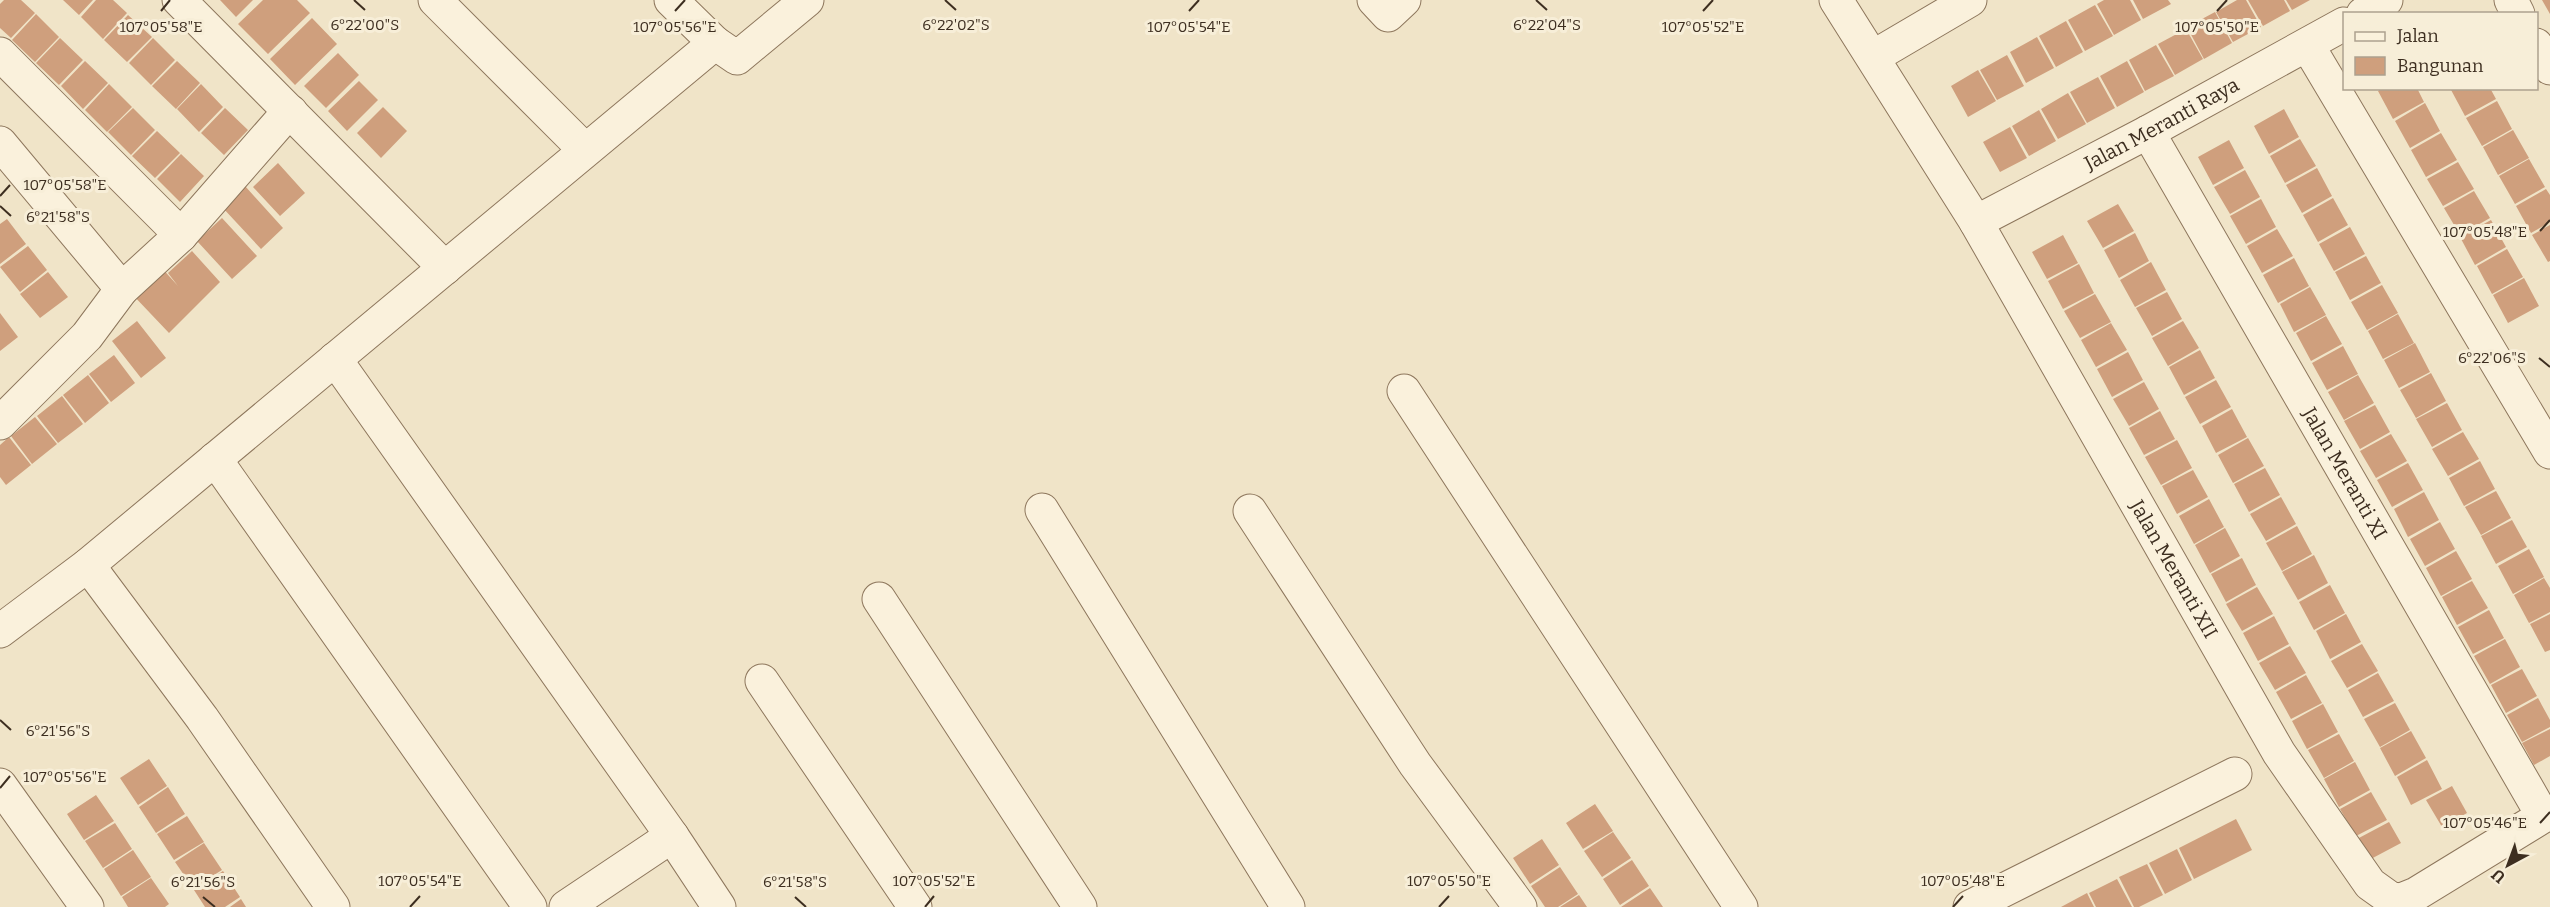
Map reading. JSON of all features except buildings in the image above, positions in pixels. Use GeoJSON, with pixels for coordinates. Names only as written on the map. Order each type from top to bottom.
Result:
{"type":"FeatureCollection","features":[{"type":"Feature","properties":{"kind":"street"},"geometry":{"type":"LineString","coordinates":[[179,0],[445,268]]}},
{"type":"Feature","properties":{"kind":"street"},"geometry":{"type":"LineString","coordinates":[[435,0],[585,150]]}},
{"type":"Feature","properties":{"kind":"street"},"geometry":{"type":"LineString","coordinates":[[671,0],[715,43],[737,58],[807,0]]}},
{"type":"Feature","properties":{"kind":"street"},"geometry":{"type":"LineString","coordinates":[[1374,0],[1388,15],[1404,0]]}},
{"type":"Feature","properties":{"kind":"street","name":"Jalan Meranti XII"},"geometry":{"type":"LineString","coordinates":[[1836,0],[1976,222],[2278,753],[2370,884],[2391,900],[2401,900],[2416,894],[2546,814]]}},
{"type":"Feature","properties":{"kind":"street"},"geometry":{"type":"LineString","coordinates":[[1873,57],[1970,0]]}},
{"type":"Feature","properties":{"kind":"street"},"geometry":{"type":"LineString","coordinates":[[2366,12],[2386,0]]}},
{"type":"Feature","properties":{"kind":"street","name":"Jalan Meranti Raya"},"geometry":{"type":"LineString","coordinates":[[1976,222],[2148,132],[2343,25]]}},
{"type":"Feature","properties":{"kind":"street"},"geometry":{"type":"LineString","coordinates":[[0,631],[88,565],[715,43]]}},
{"type":"Feature","properties":{"kind":"street"},"geometry":{"type":"LineString","coordinates":[[2308,45],[2550,452]]}},
{"type":"Feature","properties":{"kind":"street"},"geometry":{"type":"LineString","coordinates":[[2538,48],[2550,68]]}},
{"type":"Feature","properties":{"kind":"street"},"geometry":{"type":"LineString","coordinates":[[0,54],[182,235]]}},
{"type":"Feature","properties":{"kind":"street"},"geometry":{"type":"LineString","coordinates":[[2,416],[87,336],[122,289],[182,235],[291,112]]}},
{"type":"Feature","properties":{"kind":"street","name":"Jalan Meranti XI"},"geometry":{"type":"LineString","coordinates":[[2148,132],[2546,814]]}},
{"type":"Feature","properties":{"kind":"street"},"geometry":{"type":"LineString","coordinates":[[0,143],[122,289]]}},
{"type":"Feature","properties":{"kind":"street"},"geometry":{"type":"LineString","coordinates":[[335,359],[672,836],[719,907]]}},
{"type":"Feature","properties":{"kind":"street"},"geometry":{"type":"LineString","coordinates":[[1404,391],[1741,907]]}},
{"type":"Feature","properties":{"kind":"street"},"geometry":{"type":"LineString","coordinates":[[214,459],[530,907]]}},
{"type":"Feature","properties":{"kind":"street"},"geometry":{"type":"LineString","coordinates":[[1042,510],[1288,907]]}},
{"type":"Feature","properties":{"kind":"street"},"geometry":{"type":"LineString","coordinates":[[1250,511],[1416,764],[1520,907]]}},
{"type":"Feature","properties":{"kind":"street"},"geometry":{"type":"LineString","coordinates":[[88,565],[202,718],[333,907]]}},
{"type":"Feature","properties":{"kind":"street"},"geometry":{"type":"LineString","coordinates":[[879,598],[1080,907]]}},
{"type":"Feature","properties":{"kind":"street"},"geometry":{"type":"LineString","coordinates":[[762,681],[915,907]]}},
{"type":"Feature","properties":{"kind":"street"},"geometry":{"type":"LineString","coordinates":[[1970,907],[2235,774]]}},
{"type":"Feature","properties":{"kind":"street"},"geometry":{"type":"LineString","coordinates":[[0,785],[87,907]]}},
{"type":"Feature","properties":{"kind":"street"},"geometry":{"type":"LineString","coordinates":[[566,907],[672,836]]}}]}
